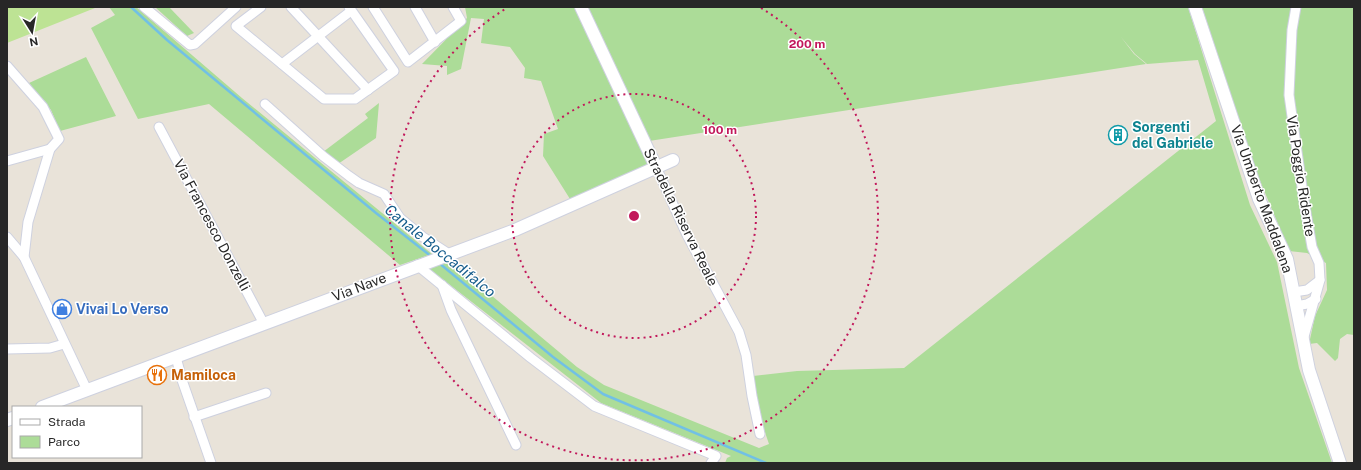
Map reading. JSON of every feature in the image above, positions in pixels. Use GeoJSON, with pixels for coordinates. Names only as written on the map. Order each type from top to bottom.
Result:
{"type":"FeatureCollection","features":[{"type":"Feature","properties":{"kind":"street"},"geometry":{"type":"LineString","coordinates":[[144,7],[190,45],[195,44],[236,7]]}},
{"type":"Feature","properties":{"kind":"street"},"geometry":{"type":"LineString","coordinates":[[261,7],[236,26],[324,99],[355,99],[394,72],[350,9],[319,36],[282,64]]}},
{"type":"Feature","properties":{"kind":"street"},"geometry":{"type":"LineString","coordinates":[[291,7],[368,90]]}},
{"type":"Feature","properties":{"kind":"street"},"geometry":{"type":"LineString","coordinates":[[373,7],[408,62],[460,21],[453,7]]}},
{"type":"Feature","properties":{"kind":"street"},"geometry":{"type":"LineString","coordinates":[[415,7],[434,42]]}},
{"type":"Feature","properties":{"kind":"street","name":"Stradella Riserva Reale"},"geometry":{"type":"LineString","coordinates":[[581,7],[656,167],[712,272],[739,332],[746,355],[752,396],[760,434]]}},
{"type":"Feature","properties":{"kind":"street","name":"Via Umberto Maddalena"},"geometry":{"type":"LineString","coordinates":[[1195,7],[1260,198],[1287,259],[1302,342],[1309,370],[1340,463]]}},
{"type":"Feature","properties":{"kind":"street","name":"Via Poggio Ridente"},"geometry":{"type":"LineString","coordinates":[[1296,7],[1292,30],[1289,95],[1304,201],[1312,247],[1319,263],[1320,280],[1316,299],[1302,342]]}},
{"type":"Feature","properties":{"kind":"street"},"geometry":{"type":"LineString","coordinates":[[7,66],[43,107],[59,139],[50,149],[28,222],[24,257]]}},
{"type":"Feature","properties":{"kind":"street"},"geometry":{"type":"LineString","coordinates":[[265,104],[323,156],[355,181],[384,194],[400,218],[447,254]]}},
{"type":"Feature","properties":{"kind":"street","name":"Via Francesco Donzelli"},"geometry":{"type":"LineString","coordinates":[[159,127],[264,324]]}},
{"type":"Feature","properties":{"kind":"street"},"geometry":{"type":"LineString","coordinates":[[7,161],[50,149]]}},
{"type":"Feature","properties":{"kind":"street","name":"Via Nave"},"geometry":{"type":"LineString","coordinates":[[45,406],[447,254],[515,230],[673,160]]}},
{"type":"Feature","properties":{"kind":"street"},"geometry":{"type":"LineString","coordinates":[[7,237],[24,257],[64,344],[88,390]]}},
{"type":"Feature","properties":{"kind":"street"},"geometry":{"type":"LineString","coordinates":[[422,264],[442,285],[531,358],[594,406],[716,456],[710,463]]}},
{"type":"Feature","properties":{"kind":"street"},"geometry":{"type":"LineString","coordinates":[[1294,292],[1306,290],[1320,280]]}},
{"type":"Feature","properties":{"kind":"street"},"geometry":{"type":"LineString","coordinates":[[442,285],[451,310],[516,445]]}},
{"type":"Feature","properties":{"kind":"street"},"geometry":{"type":"LineString","coordinates":[[1296,306],[1307,304],[1316,299]]}},
{"type":"Feature","properties":{"kind":"street"},"geometry":{"type":"LineString","coordinates":[[7,349],[50,348],[64,344]]}},
{"type":"Feature","properties":{"kind":"street"},"geometry":{"type":"LineString","coordinates":[[176,357],[194,417],[211,463]]}},
{"type":"Feature","properties":{"kind":"street"},"geometry":{"type":"LineString","coordinates":[[194,417],[266,393]]}},
{"type":"Feature","properties":{"kind":"green space"},"geometry":{"type":"Polygon","coordinates":[[[7,7],[94,7],[95,8],[7,43],[7,7]]]}},
{"type":"Feature","properties":{"kind":"green space"},"geometry":{"type":"Polygon","coordinates":[[[109,7],[136,7],[242,98],[432,254],[400,265],[209,104],[138,119],[91,28],[115,15],[109,7]]]}},
{"type":"Feature","properties":{"kind":"green space"},"geometry":{"type":"Polygon","coordinates":[[[155,7],[169,7],[194,33],[187,36],[155,7]]]}},
{"type":"Feature","properties":{"kind":"green space"},"geometry":{"type":"Polygon","coordinates":[[[465,7],[576,7],[649,164],[570,199],[543,156],[544,134],[558,129],[541,81],[524,78],[525,68],[510,47],[481,43],[484,19],[471,18],[461,69],[447,75],[447,66],[422,64],[467,18],[465,7]]]}},
{"type":"Feature","properties":{"kind":"green space"},"geometry":{"type":"Polygon","coordinates":[[[586,7],[1188,7],[1250,205],[1277,262],[1299,368],[1332,463],[725,463],[727,458],[731,456],[601,403],[427,267],[448,259],[577,367],[604,385],[759,448],[769,444],[757,409],[753,376],[797,371],[904,368],[1216,121],[1198,60],[1147,64],[1135,54],[1121,37],[1134,54],[1146,64],[649,141],[586,7]]]}},
{"type":"Feature","properties":{"kind":"green space"},"geometry":{"type":"Polygon","coordinates":[[[1202,7],[1354,7],[1354,335],[1347,334],[1340,339],[1338,358],[1335,361],[1317,343],[1309,344],[1315,316],[1327,290],[1326,263],[1307,253],[1289,251],[1254,166],[1202,7]]]}},
{"type":"Feature","properties":{"kind":"green space"},"geometry":{"type":"Polygon","coordinates":[[[86,57],[116,116],[60,131],[51,110],[29,83],[86,57]]]}},
{"type":"Feature","properties":{"kind":"green space"},"geometry":{"type":"Polygon","coordinates":[[[379,103],[376,138],[338,164],[323,152],[368,118],[365,114],[379,103]]]}},
{"type":"Feature","properties":{"kind":"waterway","name":"Canale Boccadifalco"},"geometry":{"type":"LineString","coordinates":[[131,7],[167,40],[376,213],[432,257]]}},
{"type":"Feature","properties":{"kind":"waterway","name":"Canale Boccadifalco"},"geometry":{"type":"LineString","coordinates":[[439,263],[553,357],[603,394],[766,463]]}},
{"type":"Feature","properties":{"kind":"place","name":"Sorgenti del Gabriele"},"geometry":{"type":"Point","coordinates":[1118,135]}},
{"type":"Feature","properties":{"kind":"place","name":"Vivai Lo Verso"},"geometry":{"type":"Point","coordinates":[62,309]}},
{"type":"Feature","properties":{"kind":"place","name":"Mamiloca"},"geometry":{"type":"Point","coordinates":[157,375]}}]}
